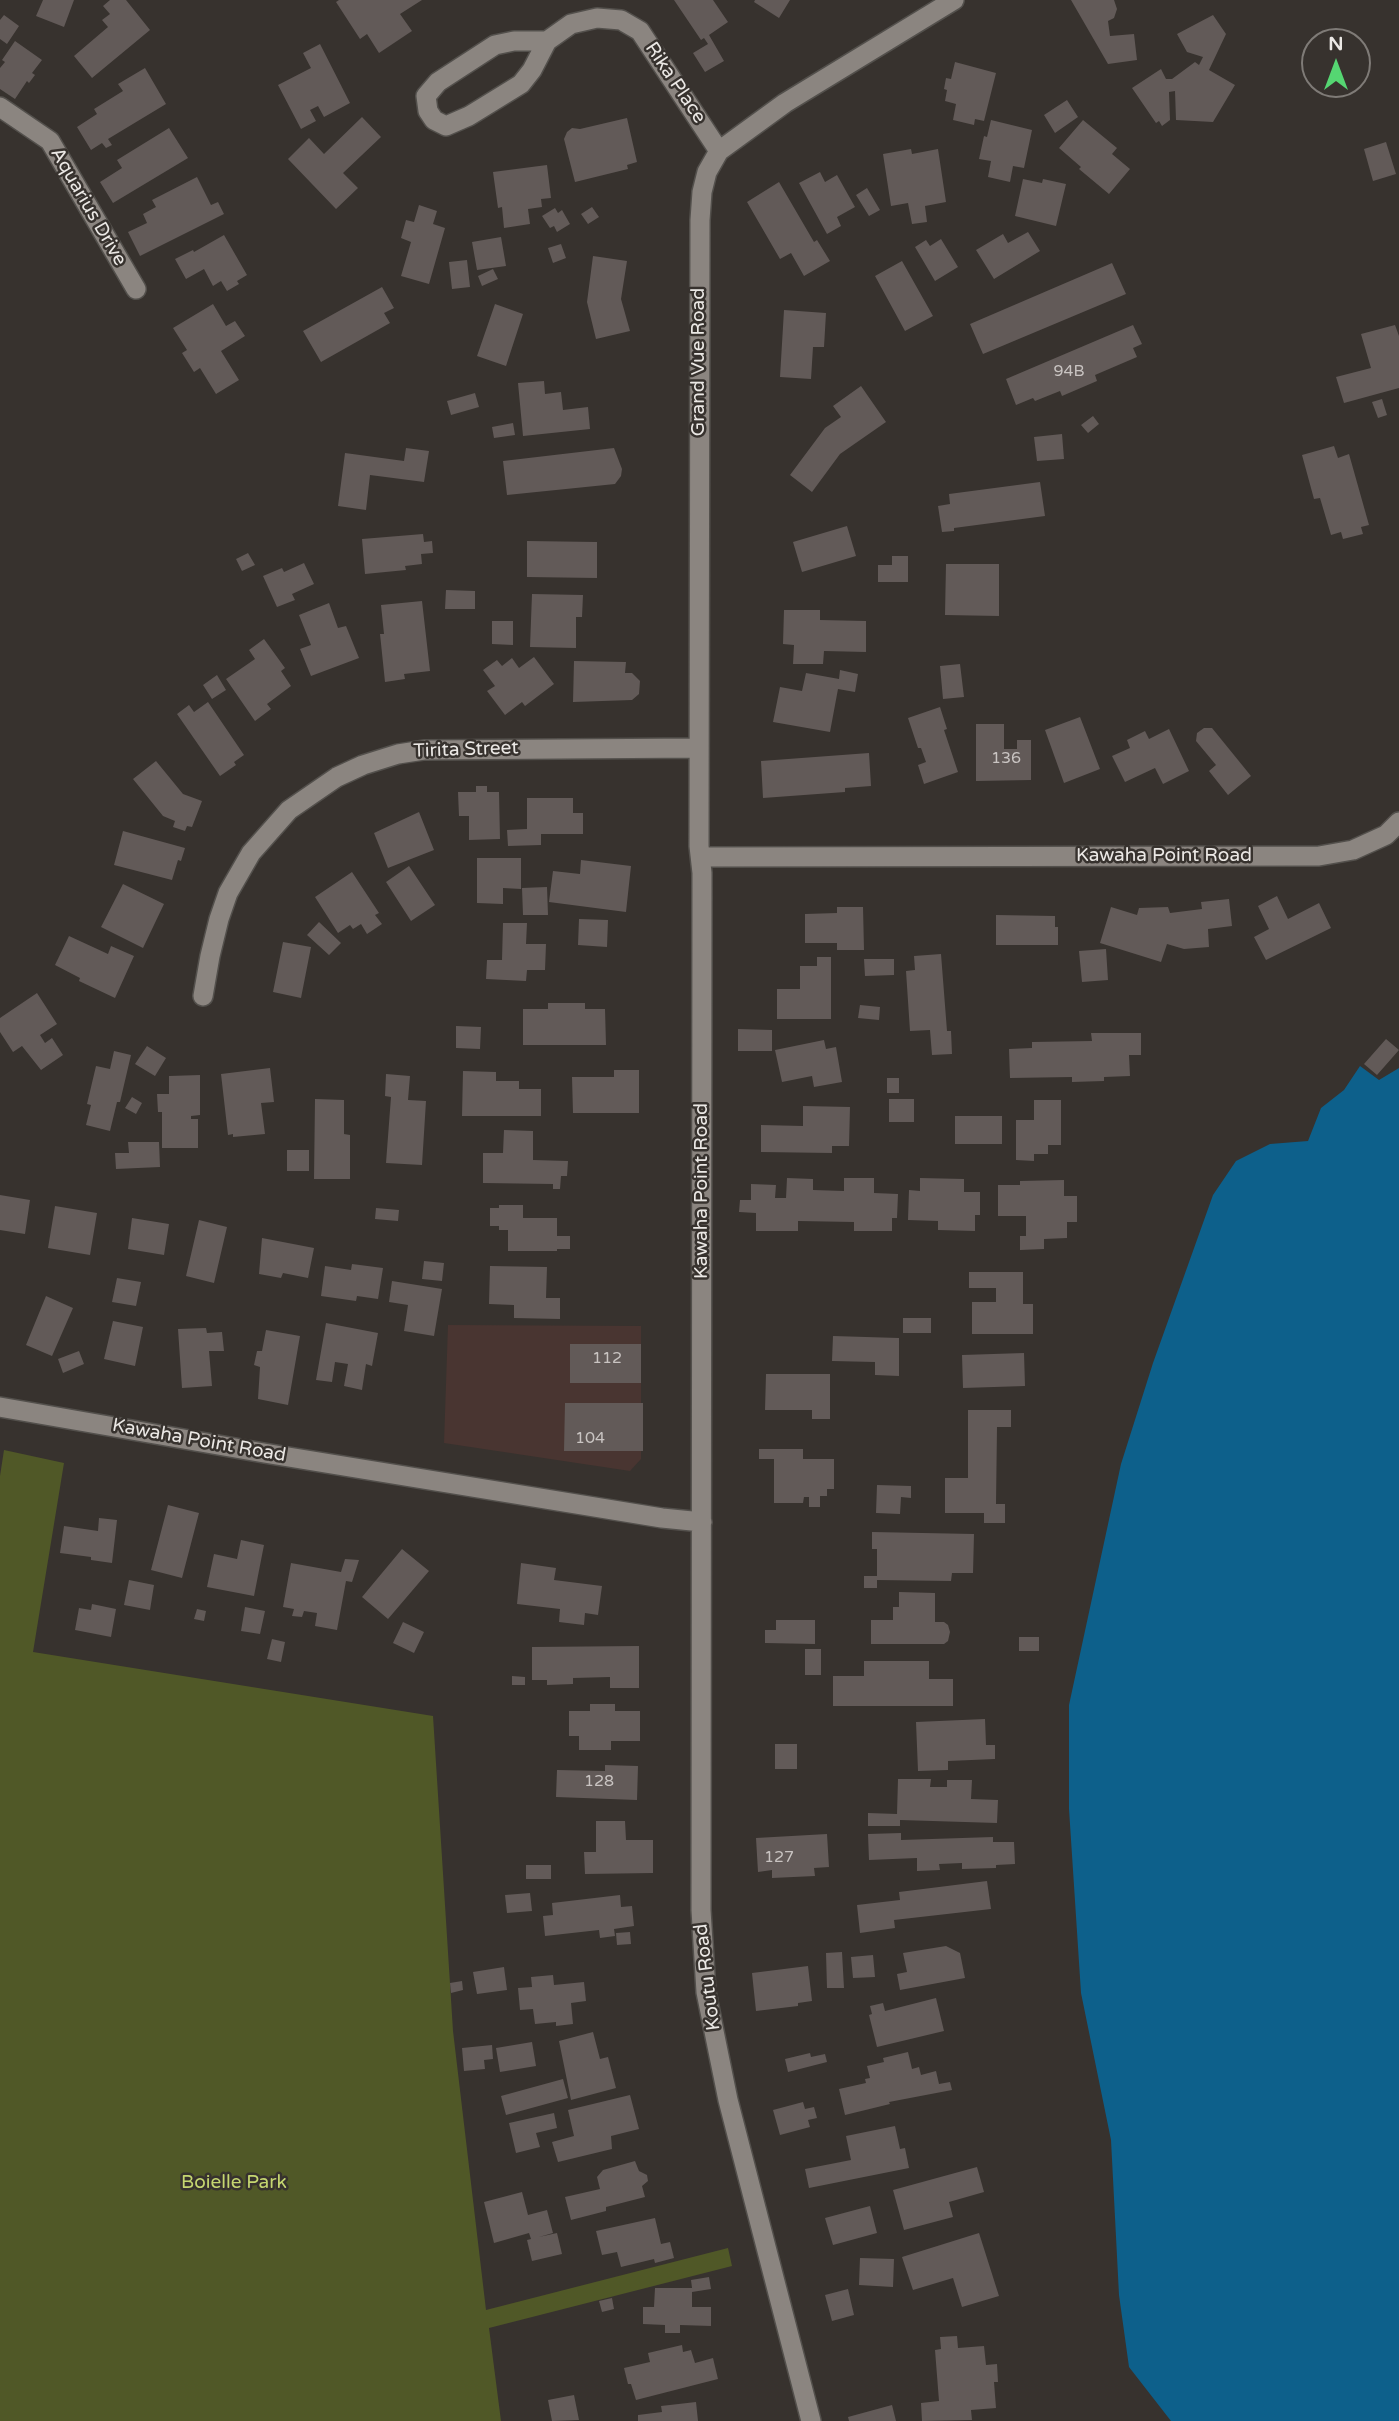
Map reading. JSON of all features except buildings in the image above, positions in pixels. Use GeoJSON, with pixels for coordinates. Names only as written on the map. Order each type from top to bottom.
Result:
{"type":"FeatureCollection","features":[{"type":"Feature","properties":{"kind":"street"},"geometry":{"type":"LineString","coordinates":[[719,150],[785,103],[954,0]]}},
{"type":"Feature","properties":{"kind":"street","name":"Rika Place"},"geometry":{"type":"LineString","coordinates":[[547,41],[571,24],[597,18],[621,20],[639,31],[719,150]]}},
{"type":"Feature","properties":{"kind":"street"},"geometry":{"type":"LineString","coordinates":[[514,41],[547,41],[522,84],[469,116],[446,126],[434,120],[428,111],[426,96],[438,82],[495,45],[514,41]]}},
{"type":"Feature","properties":{"kind":"street","name":"Aquarius Drive"},"geometry":{"type":"LineString","coordinates":[[0,107],[50,141],[136,289]]}},
{"type":"Feature","properties":{"kind":"street","name":"Grand Vue Road"},"geometry":{"type":"LineString","coordinates":[[701,857],[699,244],[702,192],[707,172],[719,150]]}},
{"type":"Feature","properties":{"kind":"street","name":"Tirita Street"},"geometry":{"type":"LineString","coordinates":[[203,996],[209,956],[219,919],[238,874],[251,853],[289,810],[337,777],[398,754],[424,750],[699,748]]}},
{"type":"Feature","properties":{"kind":"street","name":"Kawaha Point Road"},"geometry":{"type":"LineString","coordinates":[[0,1407],[318,1462],[662,1518],[702,1522],[701,857],[1319,856],[1353,850],[1386,835],[1399,822]]}},
{"type":"Feature","properties":{"kind":"street","name":"Koutu Road"},"geometry":{"type":"LineString","coordinates":[[702,1522],[701,1910],[706,1992],[728,2100],[811,2421]]}},
{"type":"Feature","properties":{"kind":"shaded area"},"geometry":{"type":"Polygon","coordinates":[[[448,1325],[641,1326],[641,1459],[630,1471],[444,1443],[448,1325]]]}},
{"type":"Feature","properties":{"kind":"green space","name":"Boielle Park"},"geometry":{"type":"Polygon","coordinates":[[[4,1450],[64,1463],[33,1652],[433,1716],[453,2031],[486,2310],[728,2248],[732,2266],[489,2328],[501,2421],[0,2421],[0,1476],[4,1450]]]}},
{"type":"Feature","properties":{"kind":"water"},"geometry":{"type":"Polygon","coordinates":[[[1360,1066],[1379,1080],[1399,1068],[1399,2421],[1171,2421],[1129,2367],[1119,2295],[1111,2140],[1081,1993],[1069,1809],[1069,1705],[1121,1464],[1153,1363],[1213,1195],[1236,1161],[1270,1144],[1308,1141],[1321,1108],[1344,1090],[1360,1066]]]}}]}
